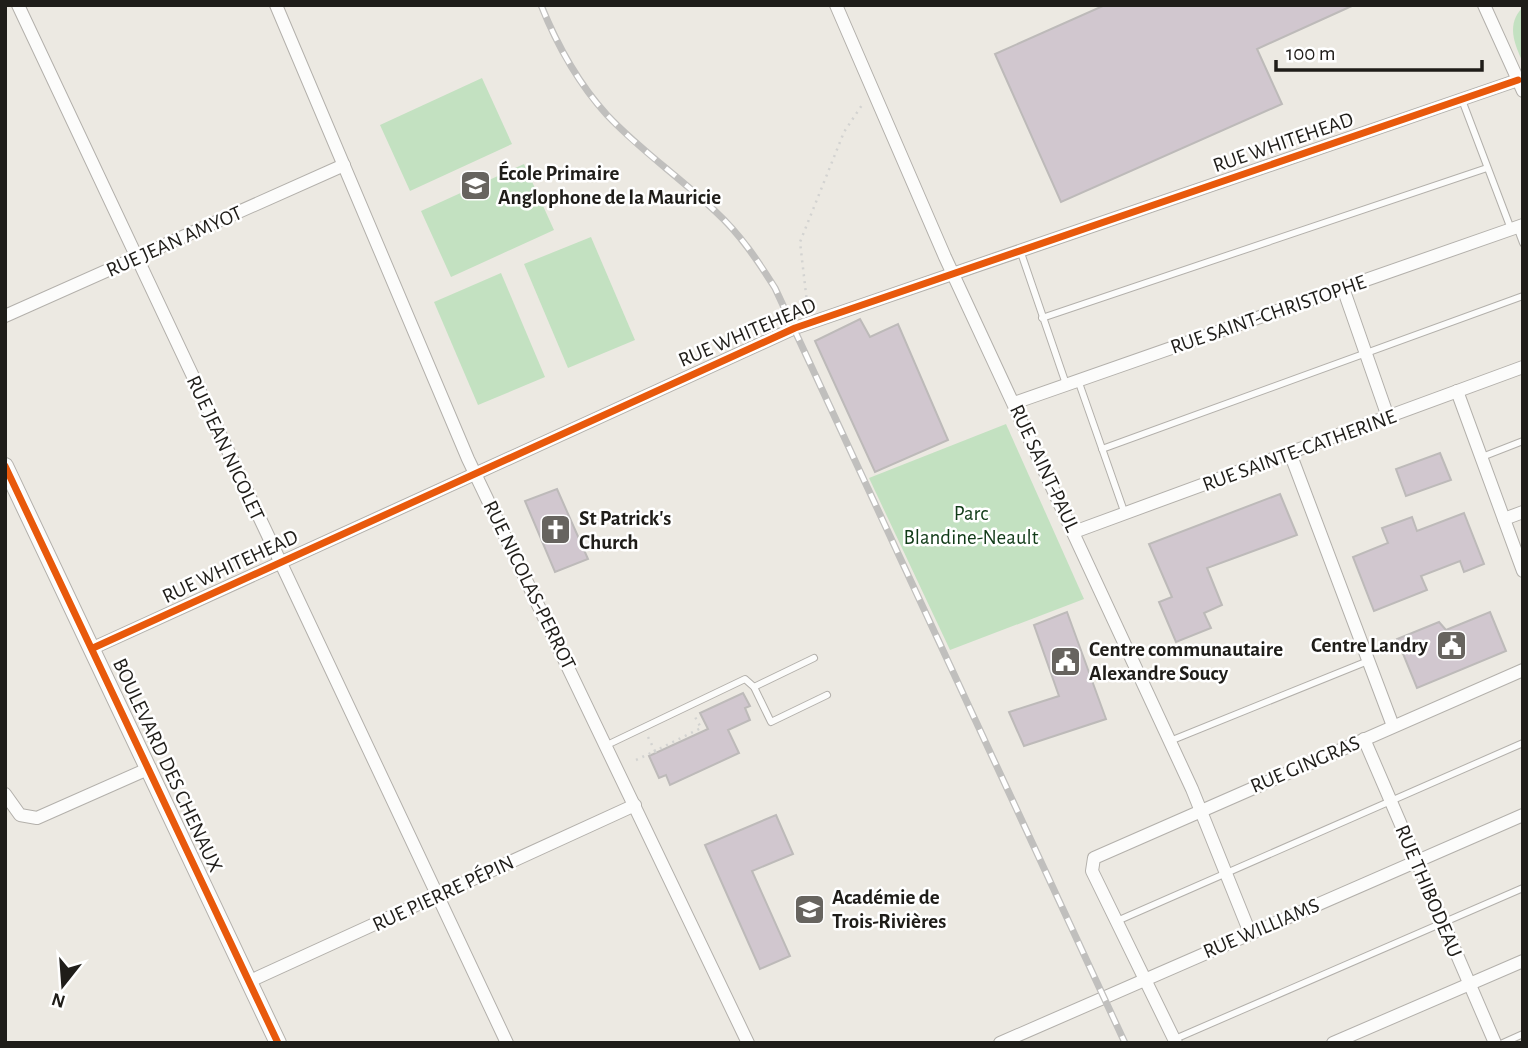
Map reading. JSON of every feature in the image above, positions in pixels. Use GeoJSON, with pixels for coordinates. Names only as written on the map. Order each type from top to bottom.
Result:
{"type":"FeatureCollection","features":[{"type":"Feature","properties":{"kind":"street","name":"RUE JEAN NICOLET"},"geometry":{"type":"LineString","coordinates":[[18,5],[507,1043]]}},
{"type":"Feature","properties":{"kind":"street","name":"RUE NICOLAS-PERROT"},"geometry":{"type":"LineString","coordinates":[[276,5],[475,474],[748,1043]]}},
{"type":"Feature","properties":{"kind":"street","name":"RUE SAINT-PAUL"},"geometry":{"type":"LineString","coordinates":[[836,5],[952,273],[1170,741],[1250,933]]}},
{"type":"Feature","properties":{"kind":"street"},"geometry":{"type":"LineString","coordinates":[[1484,5],[1520,86]]}},
{"type":"Feature","properties":{"kind":"street","name":"RUE WHITEHEAD"},"geometry":{"type":"LineString","coordinates":[[93,648],[809,322],[1461,100],[1520,86]]}},
{"type":"Feature","properties":{"kind":"street","name":"RUE JEAN AMYOT"},"geometry":{"type":"LineString","coordinates":[[5,316],[344,165]]}},
{"type":"Feature","properties":{"kind":"street","name":"RUE SAINT-CHRISTOPHE"},"geometry":{"type":"LineString","coordinates":[[1014,402],[1517,227]]}},
{"type":"Feature","properties":{"kind":"street"},"geometry":{"type":"LineString","coordinates":[[1343,288],[1388,417]]}},
{"type":"Feature","properties":{"kind":"street","name":"RUE SAINTE-CATHERINE"},"geometry":{"type":"LineString","coordinates":[[1074,532],[1523,367]]}},
{"type":"Feature","properties":{"kind":"street"},"geometry":{"type":"LineString","coordinates":[[1457,391],[1523,571]]}},
{"type":"Feature","properties":{"kind":"street"},"geometry":{"type":"LineString","coordinates":[[1290,453],[1393,726]]}},
{"type":"Feature","properties":{"kind":"street","name":"BOULEVARD DES CHENAUX"},"geometry":{"type":"LineString","coordinates":[[5,466],[278,1043]]}},
{"type":"Feature","properties":{"kind":"street"},"geometry":{"type":"LineString","coordinates":[[1504,519],[1523,512]]}},
{"type":"Feature","properties":{"kind":"street","name":"RUE GINGRAS"},"geometry":{"type":"LineString","coordinates":[[1116,921],[1092,872],[1091,863],[1097,856],[1523,670]]}},
{"type":"Feature","properties":{"kind":"street","name":"RUE THIBODEAU"},"geometry":{"type":"LineString","coordinates":[[1364,739],[1495,1043]]}},
{"type":"Feature","properties":{"kind":"street"},"geometry":{"type":"LineString","coordinates":[[5,794],[20,815],[37,818],[150,768]]}},
{"type":"Feature","properties":{"kind":"street","name":"RUE PIERRE PÉPIN"},"geometry":{"type":"LineString","coordinates":[[250,981],[635,804]]}},
{"type":"Feature","properties":{"kind":"street","name":"RUE WILLIAMS"},"geometry":{"type":"LineString","coordinates":[[999,1043],[1523,815]]}},
{"type":"Feature","properties":{"kind":"street"},"geometry":{"type":"LineString","coordinates":[[1116,921],[1175,1041]]}},
{"type":"Feature","properties":{"kind":"street"},"geometry":{"type":"LineString","coordinates":[[1334,1043],[1523,961]]}},
{"type":"Feature","properties":{"kind":"lane"},"geometry":{"type":"LineString","coordinates":[[1461,100],[1488,168],[1523,243]]}},
{"type":"Feature","properties":{"kind":"lane"},"geometry":{"type":"LineString","coordinates":[[1042,318],[1488,168]]}},
{"type":"Feature","properties":{"kind":"lane"},"geometry":{"type":"LineString","coordinates":[[1020,250],[1042,318],[1102,449],[1125,514]]}},
{"type":"Feature","properties":{"kind":"lane"},"geometry":{"type":"LineString","coordinates":[[1102,449],[1523,296]]}},
{"type":"Feature","properties":{"kind":"lane"},"geometry":{"type":"LineString","coordinates":[[1481,457],[1523,441]]}},
{"type":"Feature","properties":{"kind":"lane"},"geometry":{"type":"LineString","coordinates":[[754,687],[814,658]]}},
{"type":"Feature","properties":{"kind":"lane"},"geometry":{"type":"LineString","coordinates":[[1170,741],[1368,661]]}},
{"type":"Feature","properties":{"kind":"lane"},"geometry":{"type":"LineString","coordinates":[[607,745],[745,679],[754,687],[771,722],[827,695]]}},
{"type":"Feature","properties":{"kind":"lane"},"geometry":{"type":"LineString","coordinates":[[1116,921],[1523,743]]}},
{"type":"Feature","properties":{"kind":"lane"},"geometry":{"type":"LineString","coordinates":[[1175,1041],[1523,888]]}},
{"type":"Feature","properties":{"kind":"lane"},"geometry":{"type":"LineString","coordinates":[[1503,1043],[1523,1034]]}},
{"type":"Feature","properties":{"kind":"path"},"geometry":{"type":"LineString","coordinates":[[809,322],[800,242],[844,132],[872,90]]}},
{"type":"Feature","properties":{"kind":"path"},"geometry":{"type":"LineString","coordinates":[[636,760],[701,728],[692,711]]}},
{"type":"Feature","properties":{"kind":"path"},"geometry":{"type":"LineString","coordinates":[[643,728],[655,752]]}},
{"type":"Feature","properties":{"kind":"green space"},"geometry":{"type":"Polygon","coordinates":[[[1523,7],[1523,63],[1513,27],[1523,7]]]}},
{"type":"Feature","properties":{"kind":"green space"},"geometry":{"type":"Polygon","coordinates":[[[482,78],[512,144],[410,191],[380,125],[482,78]]]}},
{"type":"Feature","properties":{"kind":"green space"},"geometry":{"type":"Polygon","coordinates":[[[524,164],[554,230],[451,277],[421,211],[524,164]]]}},
{"type":"Feature","properties":{"kind":"green space"},"geometry":{"type":"Polygon","coordinates":[[[591,237],[635,340],[568,368],[524,264],[591,237]]]}},
{"type":"Feature","properties":{"kind":"green space"},"geometry":{"type":"Polygon","coordinates":[[[501,273],[545,377],[478,405],[434,302],[501,273]]]}},
{"type":"Feature","properties":{"kind":"green space","name":"Parc Blandine-Neault"},"geometry":{"type":"Polygon","coordinates":[[[1006,424],[1084,599],[950,650],[869,478],[1006,424]]]}},
{"type":"Feature","properties":{"kind":"building"},"geometry":{"type":"Polygon","coordinates":[[[1105,5],[1354,5],[1257,49],[1282,104],[1061,202],[995,54],[1105,5]]]}},
{"type":"Feature","properties":{"kind":"building"},"geometry":{"type":"Polygon","coordinates":[[[860,319],[870,337],[898,324],[948,440],[875,472],[815,341],[860,319]]]}},
{"type":"Feature","properties":{"kind":"building"},"geometry":{"type":"Polygon","coordinates":[[[1440,453],[1451,480],[1406,496],[1396,469],[1440,453]]]}},
{"type":"Feature","properties":{"kind":"building","name":"St Patrick's Church"},"geometry":{"type":"Polygon","coordinates":[[[557,489],[588,559],[555,572],[525,501],[557,489]]]}},
{"type":"Feature","properties":{"kind":"building"},"geometry":{"type":"Polygon","coordinates":[[[1280,494],[1297,535],[1207,568],[1222,605],[1204,613],[1211,628],[1176,642],[1159,602],[1172,597],[1149,544],[1280,494]]]}},
{"type":"Feature","properties":{"kind":"building"},"geometry":{"type":"Polygon","coordinates":[[[1464,513],[1484,564],[1464,572],[1460,561],[1421,576],[1427,590],[1374,611],[1353,557],[1388,543],[1382,528],[1412,517],[1417,531],[1464,513]]]}},
{"type":"Feature","properties":{"kind":"building","name":"Centre communautaire Alexandre Soucy"},"geometry":{"type":"Polygon","coordinates":[[[1067,612],[1106,719],[1024,746],[1009,712],[1059,696],[1034,625],[1067,612]]]}},
{"type":"Feature","properties":{"kind":"building","name":"Centre Landry"},"geometry":{"type":"Polygon","coordinates":[[[1490,612],[1506,651],[1417,688],[1397,639],[1439,622],[1446,630],[1490,612]]]}},
{"type":"Feature","properties":{"kind":"building"},"geometry":{"type":"Polygon","coordinates":[[[743,693],[750,706],[745,708],[750,720],[728,730],[739,753],[670,785],[666,775],[659,778],[649,756],[708,729],[700,713],[743,693]]]}},
{"type":"Feature","properties":{"kind":"building"},"geometry":{"type":"Polygon","coordinates":[[[776,815],[793,854],[752,871],[790,956],[760,969],[705,845],[776,815]]]}},
{"type":"Feature","properties":{"kind":"railway"},"geometry":{"type":"LineString","coordinates":[[541,5],[569,63],[596,103],[633,141],[725,220],[775,288],[1125,1043]]}},
{"type":"Feature","properties":{"kind":"cycle path"},"geometry":{"type":"LineString","coordinates":[[93,648],[795,328],[1518,80]]}},
{"type":"Feature","properties":{"kind":"cycle path"},"geometry":{"type":"LineString","coordinates":[[5,466],[278,1043]]}},
{"type":"Feature","properties":{"kind":"place","name":"École Primaire Anglophone de la Mauricie"},"geometry":{"type":"Point","coordinates":[475,185]}},
{"type":"Feature","properties":{"kind":"place","name":"St Patrick's Church"},"geometry":{"type":"Point","coordinates":[556,530]}},
{"type":"Feature","properties":{"kind":"place","name":"Centre Landry"},"geometry":{"type":"Point","coordinates":[1451,645]}},
{"type":"Feature","properties":{"kind":"place","name":"Centre communautaire Alexandre Soucy"},"geometry":{"type":"Point","coordinates":[1066,661]}},
{"type":"Feature","properties":{"kind":"place","name":"Académie de Trois-Rivières"},"geometry":{"type":"Point","coordinates":[809,909]}}]}
